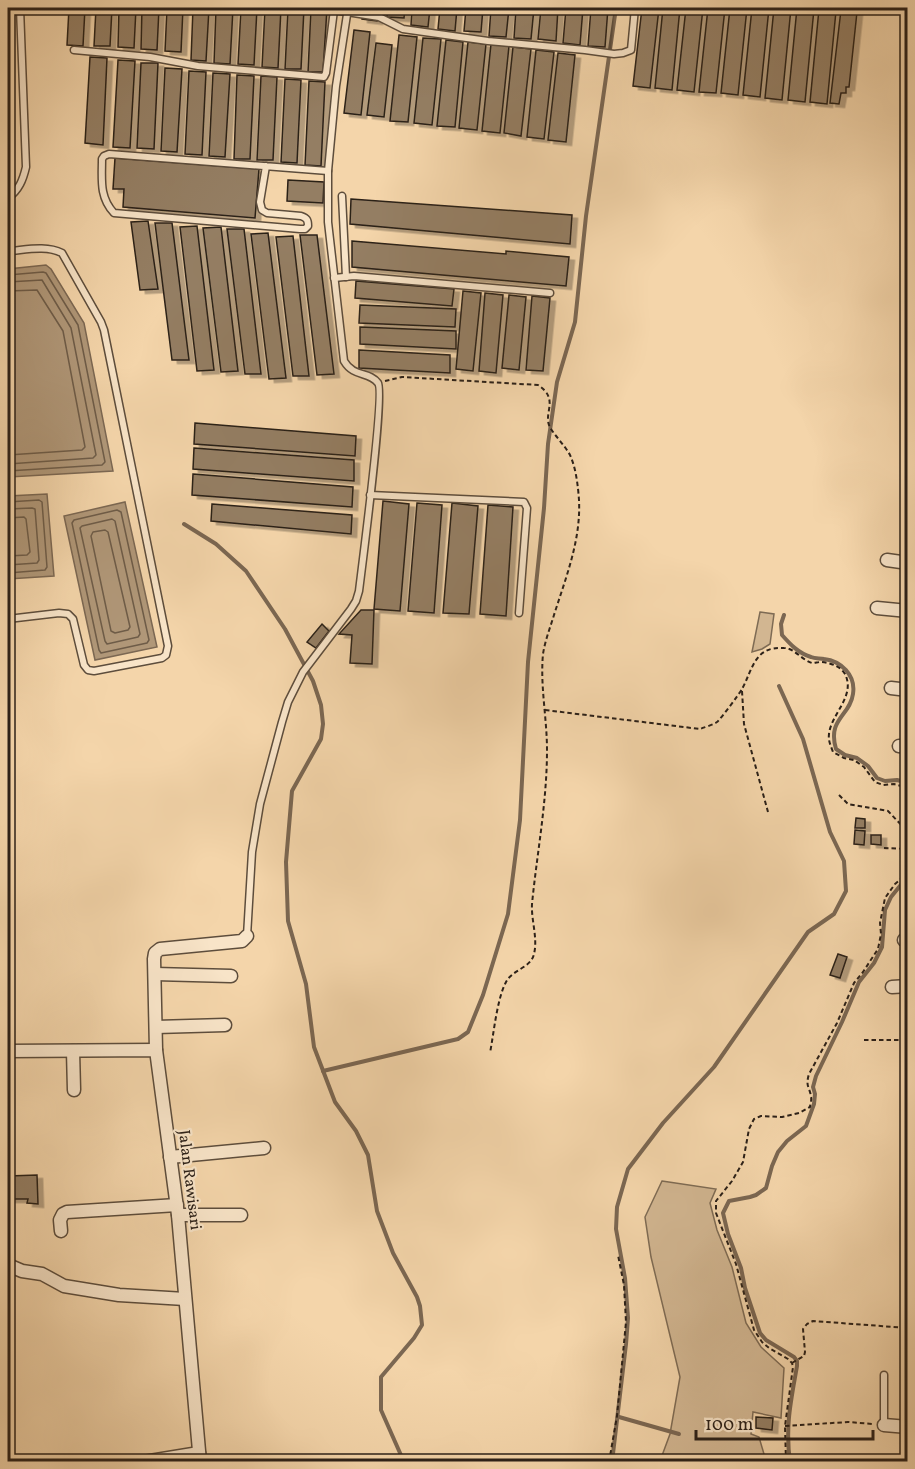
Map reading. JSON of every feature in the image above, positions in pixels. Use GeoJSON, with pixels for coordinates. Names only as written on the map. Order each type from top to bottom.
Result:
{"type":"FeatureCollection","features":[{"type":"Feature","properties":{"kind":"street"},"geometry":{"type":"LineString","coordinates":[[887,560],[908,563]]}},
{"type":"Feature","properties":{"kind":"street"},"geometry":{"type":"LineString","coordinates":[[877,608],[908,611]]}},
{"type":"Feature","properties":{"kind":"street"},"geometry":{"type":"LineString","coordinates":[[891,688],[908,690]]}},
{"type":"Feature","properties":{"kind":"street","name":"Jalan Rawisari"},"geometry":{"type":"LineString","coordinates":[[200,1457],[177,1210],[156,1050],[154,959],[155,953],[160,950],[242,941],[247,936]]}},
{"type":"Feature","properties":{"kind":"street"},"geometry":{"type":"LineString","coordinates":[[155,974],[231,976]]}},
{"type":"Feature","properties":{"kind":"street"},"geometry":{"type":"LineString","coordinates":[[891,987],[908,986]]}},
{"type":"Feature","properties":{"kind":"street"},"geometry":{"type":"LineString","coordinates":[[156,1027],[225,1025]]}},
{"type":"Feature","properties":{"kind":"street"},"geometry":{"type":"LineString","coordinates":[[8,1051],[156,1050]]}},
{"type":"Feature","properties":{"kind":"street"},"geometry":{"type":"LineString","coordinates":[[73,1051],[74,1090]]}},
{"type":"Feature","properties":{"kind":"street"},"geometry":{"type":"LineString","coordinates":[[170,1157],[264,1149]]}},
{"type":"Feature","properties":{"kind":"street"},"geometry":{"type":"LineString","coordinates":[[62,1231],[60,1220],[67,1212],[177,1210],[241,1215]]}},
{"type":"Feature","properties":{"kind":"street"},"geometry":{"type":"LineString","coordinates":[[8,1265],[22,1271],[42,1274],[64,1286],[119,1295],[185,1299]]}},
{"type":"Feature","properties":{"kind":"street"},"geometry":{"type":"LineString","coordinates":[[884,1425],[908,1427]]}},
{"type":"Feature","properties":{"kind":"street"},"geometry":{"type":"LineString","coordinates":[[144,1461],[200,1457]]}},
{"type":"Feature","properties":{"kind":"lane"},"geometry":{"type":"LineString","coordinates":[[8,198],[24,178],[26,167],[20,8]]}},
{"type":"Feature","properties":{"kind":"lane"},"geometry":{"type":"LineString","coordinates":[[74,50],[150,57],[198,66],[324,76],[334,9],[379,17],[403,29],[488,41],[614,54],[631,50],[635,8]]}},
{"type":"Feature","properties":{"kind":"lane"},"geometry":{"type":"LineString","coordinates":[[247,936],[252,852],[260,804],[288,702],[303,672],[356,602],[359,591],[379,418],[380,389],[378,384],[371,378],[351,370],[344,361],[328,222],[328,171],[336,86],[348,10]]}},
{"type":"Feature","properties":{"kind":"lane"},"geometry":{"type":"LineString","coordinates":[[266,166],[260,202],[262,210],[267,213],[306,218],[308,226],[305,229],[114,213],[107,206],[103,192],[102,159],[109,154],[266,166],[328,171]]}},
{"type":"Feature","properties":{"kind":"lane"},"geometry":{"type":"LineString","coordinates":[[342,196],[346,277]]}},
{"type":"Feature","properties":{"kind":"lane"},"geometry":{"type":"LineString","coordinates":[[8,251],[55,249],[62,253],[101,322],[168,646],[167,652],[162,658],[94,671],[88,670],[84,665],[73,619],[68,614],[8,619]]}},
{"type":"Feature","properties":{"kind":"lane"},"geometry":{"type":"LineString","coordinates":[[334,278],[346,277],[550,293]]}},
{"type":"Feature","properties":{"kind":"lane"},"geometry":{"type":"LineString","coordinates":[[369,495],[524,502],[527,508],[519,613]]}},
{"type":"Feature","properties":{"kind":"lane"},"geometry":{"type":"LineString","coordinates":[[884,1375],[884,1425]]}},
{"type":"Feature","properties":{"kind":"path"},"geometry":{"type":"LineString","coordinates":[[378,384],[402,377],[538,385],[549,396],[551,429],[570,456],[574,468],[579,500],[578,526],[573,554],[543,653],[547,749],[545,799],[532,913],[534,955],[530,963],[512,974],[506,981],[490,1053]]}},
{"type":"Feature","properties":{"kind":"path"},"geometry":{"type":"LineString","coordinates":[[545,710],[700,729],[717,722],[742,691],[753,662],[761,653],[774,648],[787,648],[812,663],[823,662],[839,667],[845,675],[847,694],[833,719],[829,736],[833,752],[844,758],[855,760],[864,767],[875,782],[908,788]]}},
{"type":"Feature","properties":{"kind":"path"},"geometry":{"type":"LineString","coordinates":[[742,691],[744,724],[768,812]]}},
{"type":"Feature","properties":{"kind":"path"},"geometry":{"type":"LineString","coordinates":[[839,795],[848,804],[888,811],[908,832]]}},
{"type":"Feature","properties":{"kind":"path"},"geometry":{"type":"LineString","coordinates":[[884,848],[908,849]]}},
{"type":"Feature","properties":{"kind":"path"},"geometry":{"type":"LineString","coordinates":[[793,1363],[769,1348],[754,1330],[736,1264],[716,1213],[716,1202],[744,1162],[749,1128],[754,1119],[761,1116],[782,1117],[799,1113],[810,1107],[812,1097],[808,1089],[809,1074],[837,1023],[854,983],[878,949],[885,898],[895,884],[908,873]]}},
{"type":"Feature","properties":{"kind":"path"},"geometry":{"type":"LineString","coordinates":[[906,940],[901,937],[908,898]]}},
{"type":"Feature","properties":{"kind":"path"},"geometry":{"type":"LineString","coordinates":[[864,1040],[908,1040]]}},
{"type":"Feature","properties":{"kind":"path"},"geometry":{"type":"LineString","coordinates":[[609,1461],[617,1416],[626,1322],[624,1285],[618,1255]]}},
{"type":"Feature","properties":{"kind":"path"},"geometry":{"type":"LineString","coordinates":[[793,1363],[805,1352],[803,1329],[813,1321],[908,1328]]}},
{"type":"Feature","properties":{"kind":"path"},"geometry":{"type":"LineString","coordinates":[[786,1461],[786,1426],[793,1363]]}},
{"type":"Feature","properties":{"kind":"path"},"geometry":{"type":"LineString","coordinates":[[786,1426],[848,1422],[884,1425]]}},
{"type":"Feature","properties":{"kind":"shaded area"},"geometry":{"type":"Polygon","coordinates":[[[760,612],[774,614],[770,644],[752,652],[760,612]]]}},
{"type":"Feature","properties":{"kind":"shaded area"},"geometry":{"type":"Polygon","coordinates":[[[662,1181],[716,1189],[710,1203],[717,1230],[732,1267],[746,1323],[761,1347],[784,1368],[781,1418],[753,1412],[751,1434],[759,1437],[766,1461],[660,1461],[670,1434],[680,1377],[651,1257],[645,1217],[662,1181]]]}},
{"type":"Feature","properties":{"kind":"water"},"geometry":{"type":"Polygon","coordinates":[[[46,265],[51,269],[84,323],[113,471],[9,477],[8,269],[46,265]]]}},
{"type":"Feature","properties":{"kind":"water"},"geometry":{"type":"Polygon","coordinates":[[[47,494],[54,576],[8,579],[8,496],[47,494]]]}},
{"type":"Feature","properties":{"kind":"water"},"geometry":{"type":"Polygon","coordinates":[[[125,502],[157,647],[95,660],[64,516],[125,502]]]}},
{"type":"Feature","properties":{"kind":"building"},"geometry":{"type":"Polygon","coordinates":[[[69,8],[85,8],[83,46],[67,45],[69,8]]]}},
{"type":"Feature","properties":{"kind":"building"},"geometry":{"type":"Polygon","coordinates":[[[96,8],[112,8],[110,46],[94,46],[96,8]]]}},
{"type":"Feature","properties":{"kind":"building"},"geometry":{"type":"Polygon","coordinates":[[[119,8],[136,8],[134,48],[118,47],[119,8]]]}},
{"type":"Feature","properties":{"kind":"building"},"geometry":{"type":"Polygon","coordinates":[[[142,8],[159,8],[157,50],[141,49],[142,8]]]}},
{"type":"Feature","properties":{"kind":"building"},"geometry":{"type":"Polygon","coordinates":[[[167,8],[183,8],[181,52],[165,51],[167,8]]]}},
{"type":"Feature","properties":{"kind":"building"},"geometry":{"type":"Polygon","coordinates":[[[193,8],[209,8],[206,61],[191,60],[193,8]]]}},
{"type":"Feature","properties":{"kind":"building"},"geometry":{"type":"Polygon","coordinates":[[[216,8],[233,8],[230,64],[214,63],[216,8]]]}},
{"type":"Feature","properties":{"kind":"building"},"geometry":{"type":"Polygon","coordinates":[[[241,8],[257,8],[254,65],[238,64],[241,8]]]}},
{"type":"Feature","properties":{"kind":"building"},"geometry":{"type":"Polygon","coordinates":[[[265,8],[281,8],[278,68],[262,67],[265,8]]]}},
{"type":"Feature","properties":{"kind":"building"},"geometry":{"type":"Polygon","coordinates":[[[288,8],[304,8],[301,69],[285,69],[288,8]]]}},
{"type":"Feature","properties":{"kind":"building"},"geometry":{"type":"Polygon","coordinates":[[[311,8],[327,8],[323,72],[308,72],[311,8]]]}},
{"type":"Feature","properties":{"kind":"building"},"geometry":{"type":"Polygon","coordinates":[[[363,8],[378,8],[377,21],[362,19],[363,8]]]}},
{"type":"Feature","properties":{"kind":"building"},"geometry":{"type":"Polygon","coordinates":[[[387,8],[405,8],[404,18],[387,17],[387,8]]]}},
{"type":"Feature","properties":{"kind":"building"},"geometry":{"type":"Polygon","coordinates":[[[412,8],[430,8],[428,27],[411,25],[412,8]]]}},
{"type":"Feature","properties":{"kind":"building"},"geometry":{"type":"Polygon","coordinates":[[[440,8],[457,8],[455,31],[438,29],[440,8]]]}},
{"type":"Feature","properties":{"kind":"building"},"geometry":{"type":"Polygon","coordinates":[[[466,8],[483,8],[481,32],[464,31],[466,8]]]}},
{"type":"Feature","properties":{"kind":"building"},"geometry":{"type":"Polygon","coordinates":[[[491,8],[509,8],[506,37],[489,36],[491,8]]]}},
{"type":"Feature","properties":{"kind":"building"},"geometry":{"type":"Polygon","coordinates":[[[516,8],[534,8],[531,39],[514,38],[516,8]]]}},
{"type":"Feature","properties":{"kind":"building"},"geometry":{"type":"Polygon","coordinates":[[[541,8],[558,8],[556,41],[538,39],[541,8]]]}},
{"type":"Feature","properties":{"kind":"building"},"geometry":{"type":"Polygon","coordinates":[[[566,8],[583,8],[580,45],[563,43],[566,8]]]}},
{"type":"Feature","properties":{"kind":"building"},"geometry":{"type":"Polygon","coordinates":[[[591,8],[608,8],[605,47],[588,46],[591,8]]]}},
{"type":"Feature","properties":{"kind":"building"},"geometry":{"type":"Polygon","coordinates":[[[642,8],[659,8],[650,88],[633,86],[642,8]]]}},
{"type":"Feature","properties":{"kind":"building"},"geometry":{"type":"Polygon","coordinates":[[[663,8],[680,8],[672,90],[655,88],[663,8]]]}},
{"type":"Feature","properties":{"kind":"building"},"geometry":{"type":"Polygon","coordinates":[[[686,8],[703,8],[694,92],[677,90],[686,8]]]}},
{"type":"Feature","properties":{"kind":"building"},"geometry":{"type":"Polygon","coordinates":[[[708,8],[725,8],[716,93],[699,92],[708,8]]]}},
{"type":"Feature","properties":{"kind":"building"},"geometry":{"type":"Polygon","coordinates":[[[730,8],[747,8],[738,95],[721,93],[730,8]]]}},
{"type":"Feature","properties":{"kind":"building"},"geometry":{"type":"Polygon","coordinates":[[[752,8],[769,8],[760,97],[743,95],[752,8]]]}},
{"type":"Feature","properties":{"kind":"building"},"geometry":{"type":"Polygon","coordinates":[[[774,8],[791,8],[782,100],[765,98],[774,8]]]}},
{"type":"Feature","properties":{"kind":"building"},"geometry":{"type":"Polygon","coordinates":[[[797,8],[814,9],[805,102],[788,100],[797,8]]]}},
{"type":"Feature","properties":{"kind":"building"},"geometry":{"type":"Polygon","coordinates":[[[819,9],[836,11],[827,104],[810,102],[819,9]]]}},
{"type":"Feature","properties":{"kind":"building"},"geometry":{"type":"Polygon","coordinates":[[[841,10],[857,12],[849,87],[846,87],[846,93],[841,93],[839,104],[830,103],[841,10]]]}},
{"type":"Feature","properties":{"kind":"building"},"geometry":{"type":"Polygon","coordinates":[[[354,30],[370,32],[361,115],[344,113],[354,30]]]}},
{"type":"Feature","properties":{"kind":"building"},"geometry":{"type":"Polygon","coordinates":[[[399,35],[417,37],[408,122],[390,121],[399,35]]]}},
{"type":"Feature","properties":{"kind":"building"},"geometry":{"type":"Polygon","coordinates":[[[423,38],[441,39],[432,125],[414,123],[423,38]]]}},
{"type":"Feature","properties":{"kind":"building"},"geometry":{"type":"Polygon","coordinates":[[[446,40],[463,42],[455,127],[437,126],[446,40]]]}},
{"type":"Feature","properties":{"kind":"building"},"geometry":{"type":"Polygon","coordinates":[[[468,42],[486,44],[477,130],[459,128],[468,42]]]}},
{"type":"Feature","properties":{"kind":"building"},"geometry":{"type":"Polygon","coordinates":[[[376,43],[392,45],[384,117],[367,115],[376,43]]]}},
{"type":"Feature","properties":{"kind":"building"},"geometry":{"type":"Polygon","coordinates":[[[491,44],[509,46],[500,133],[482,131],[491,44]]]}},
{"type":"Feature","properties":{"kind":"building"},"geometry":{"type":"Polygon","coordinates":[[[513,47],[531,49],[521,136],[504,133],[513,47]]]}},
{"type":"Feature","properties":{"kind":"building"},"geometry":{"type":"Polygon","coordinates":[[[536,50],[554,52],[544,139],[527,137],[536,50]]]}},
{"type":"Feature","properties":{"kind":"building"},"geometry":{"type":"Polygon","coordinates":[[[558,53],[575,55],[566,142],[548,140],[558,53]]]}},
{"type":"Feature","properties":{"kind":"building"},"geometry":{"type":"Polygon","coordinates":[[[90,57],[107,58],[103,145],[85,143],[90,57]]]}},
{"type":"Feature","properties":{"kind":"building"},"geometry":{"type":"Polygon","coordinates":[[[118,60],[135,61],[130,148],[113,147],[118,60]]]}},
{"type":"Feature","properties":{"kind":"building"},"geometry":{"type":"Polygon","coordinates":[[[141,63],[158,63],[154,149],[137,148],[141,63]]]}},
{"type":"Feature","properties":{"kind":"building"},"geometry":{"type":"Polygon","coordinates":[[[165,68],[182,69],[177,152],[161,151],[165,68]]]}},
{"type":"Feature","properties":{"kind":"building"},"geometry":{"type":"Polygon","coordinates":[[[189,71],[206,72],[202,155],[185,154],[189,71]]]}},
{"type":"Feature","properties":{"kind":"building"},"geometry":{"type":"Polygon","coordinates":[[[213,73],[230,74],[225,157],[209,156],[213,73]]]}},
{"type":"Feature","properties":{"kind":"building"},"geometry":{"type":"Polygon","coordinates":[[[237,75],[254,76],[250,159],[234,159],[237,75]]]}},
{"type":"Feature","properties":{"kind":"building"},"geometry":{"type":"Polygon","coordinates":[[[261,76],[277,77],[273,160],[257,160],[261,76]]]}},
{"type":"Feature","properties":{"kind":"building"},"geometry":{"type":"Polygon","coordinates":[[[285,79],[301,80],[297,163],[281,162],[285,79]]]}},
{"type":"Feature","properties":{"kind":"building"},"geometry":{"type":"Polygon","coordinates":[[[309,81],[325,82],[321,166],[305,165],[309,81]]]}},
{"type":"Feature","properties":{"kind":"building"},"geometry":{"type":"Polygon","coordinates":[[[115,158],[259,169],[255,218],[123,207],[124,189],[113,189],[115,158]]]}},
{"type":"Feature","properties":{"kind":"building"},"geometry":{"type":"Polygon","coordinates":[[[288,180],[324,182],[323,203],[287,201],[288,180]]]}},
{"type":"Feature","properties":{"kind":"building"},"geometry":{"type":"Polygon","coordinates":[[[351,199],[572,215],[570,244],[350,224],[351,199]]]}},
{"type":"Feature","properties":{"kind":"building"},"geometry":{"type":"Polygon","coordinates":[[[148,221],[158,289],[140,290],[131,222],[148,221]]]}},
{"type":"Feature","properties":{"kind":"building"},"geometry":{"type":"Polygon","coordinates":[[[155,223],[172,223],[189,360],[172,360],[155,223]]]}},
{"type":"Feature","properties":{"kind":"building"},"geometry":{"type":"Polygon","coordinates":[[[197,226],[214,370],[197,371],[180,227],[197,226]]]}},
{"type":"Feature","properties":{"kind":"building"},"geometry":{"type":"Polygon","coordinates":[[[221,227],[238,371],[221,372],[203,228],[221,227]]]}},
{"type":"Feature","properties":{"kind":"building"},"geometry":{"type":"Polygon","coordinates":[[[227,229],[244,229],[261,374],[245,374],[227,229]]]}},
{"type":"Feature","properties":{"kind":"building"},"geometry":{"type":"Polygon","coordinates":[[[268,233],[286,378],[269,379],[251,234],[268,233]]]}},
{"type":"Feature","properties":{"kind":"building"},"geometry":{"type":"Polygon","coordinates":[[[300,235],[317,235],[334,374],[317,375],[300,235]]]}},
{"type":"Feature","properties":{"kind":"building"},"geometry":{"type":"Polygon","coordinates":[[[293,236],[309,376],[293,376],[276,237],[293,236]]]}},
{"type":"Feature","properties":{"kind":"building"},"geometry":{"type":"Polygon","coordinates":[[[352,241],[569,257],[566,286],[352,267],[352,241]]]}},
{"type":"Feature","properties":{"kind":"building"},"geometry":{"type":"Polygon","coordinates":[[[356,281],[454,289],[452,306],[355,298],[356,281]]]}},
{"type":"Feature","properties":{"kind":"building"},"geometry":{"type":"Polygon","coordinates":[[[463,291],[481,293],[473,371],[456,369],[463,291]]]}},
{"type":"Feature","properties":{"kind":"building"},"geometry":{"type":"Polygon","coordinates":[[[485,293],[503,295],[496,373],[479,371],[485,293]]]}},
{"type":"Feature","properties":{"kind":"building"},"geometry":{"type":"Polygon","coordinates":[[[509,295],[526,297],[519,370],[502,368],[509,295]]]}},
{"type":"Feature","properties":{"kind":"building"},"geometry":{"type":"Polygon","coordinates":[[[532,296],[550,298],[543,371],[526,370],[532,296]]]}},
{"type":"Feature","properties":{"kind":"building"},"geometry":{"type":"Polygon","coordinates":[[[360,305],[456,309],[455,327],[359,323],[360,305]]]}},
{"type":"Feature","properties":{"kind":"building"},"geometry":{"type":"Polygon","coordinates":[[[360,327],[456,331],[456,349],[360,344],[360,327]]]}},
{"type":"Feature","properties":{"kind":"building"},"geometry":{"type":"Polygon","coordinates":[[[359,350],[450,355],[450,373],[359,368],[359,350]]]}},
{"type":"Feature","properties":{"kind":"building"},"geometry":{"type":"Polygon","coordinates":[[[195,423],[356,436],[355,456],[194,444],[195,423]]]}},
{"type":"Feature","properties":{"kind":"building"},"geometry":{"type":"Polygon","coordinates":[[[194,448],[354,460],[354,481],[193,469],[194,448]]]}},
{"type":"Feature","properties":{"kind":"building"},"geometry":{"type":"Polygon","coordinates":[[[193,474],[353,487],[352,507],[192,495],[193,474]]]}},
{"type":"Feature","properties":{"kind":"building"},"geometry":{"type":"Polygon","coordinates":[[[383,501],[409,504],[400,611],[374,609],[383,501]]]}},
{"type":"Feature","properties":{"kind":"building"},"geometry":{"type":"Polygon","coordinates":[[[417,503],[442,505],[434,613],[408,611],[417,503]]]}},
{"type":"Feature","properties":{"kind":"building"},"geometry":{"type":"Polygon","coordinates":[[[452,503],[478,506],[469,614],[443,613],[452,503]]]}},
{"type":"Feature","properties":{"kind":"building"},"geometry":{"type":"Polygon","coordinates":[[[212,504],[352,515],[351,534],[211,521],[212,504]]]}},
{"type":"Feature","properties":{"kind":"building"},"geometry":{"type":"Polygon","coordinates":[[[488,505],[513,507],[506,616],[480,614],[488,505]]]}},
{"type":"Feature","properties":{"kind":"building"},"geometry":{"type":"Polygon","coordinates":[[[361,610],[374,610],[372,664],[350,663],[352,635],[339,634],[361,610]]]}},
{"type":"Feature","properties":{"kind":"building"},"geometry":{"type":"Polygon","coordinates":[[[322,624],[329,631],[316,648],[307,642],[322,624]]]}},
{"type":"Feature","properties":{"kind":"building"},"geometry":{"type":"Polygon","coordinates":[[[856,818],[865,819],[865,828],[855,828],[856,818]]]}},
{"type":"Feature","properties":{"kind":"building"},"geometry":{"type":"Polygon","coordinates":[[[855,830],[865,831],[864,845],[854,844],[855,830]]]}},
{"type":"Feature","properties":{"kind":"building"},"geometry":{"type":"Polygon","coordinates":[[[871,835],[881,835],[881,845],[871,844],[871,835]]]}},
{"type":"Feature","properties":{"kind":"building"},"geometry":{"type":"Polygon","coordinates":[[[838,954],[847,957],[840,978],[830,975],[838,954]]]}},
{"type":"Feature","properties":{"kind":"building"},"geometry":{"type":"Polygon","coordinates":[[[37,1175],[38,1204],[27,1203],[28,1199],[8,1199],[8,1176],[37,1175]]]}},
{"type":"Feature","properties":{"kind":"building"},"geometry":{"type":"Polygon","coordinates":[[[756,1417],[773,1418],[772,1430],[756,1428],[756,1417]]]}},
{"type":"Feature","properties":{"kind":"waterway"},"geometry":{"type":"LineString","coordinates":[[323,1071],[458,1039],[468,1032],[483,995],[508,914],[520,820],[528,662],[544,508],[548,444],[557,382],[575,322],[586,216],[616,8]]}},
{"type":"Feature","properties":{"kind":"waterway"},"geometry":{"type":"LineString","coordinates":[[184,524],[216,544],[246,571],[285,629],[313,681],[321,705],[323,724],[321,739],[292,791],[286,862],[288,921],[306,984],[314,1047],[335,1102],[356,1131],[368,1155],[377,1211],[393,1253],[420,1306],[422,1325],[381,1377],[381,1410],[404,1462]]}},
{"type":"Feature","properties":{"kind":"waterway"},"geometry":{"type":"LineString","coordinates":[[784,615],[781,624],[782,635],[791,645],[806,655],[836,663],[850,675],[853,694],[848,708],[834,731],[836,749],[845,755],[857,758],[868,766],[877,778],[908,783]]}},
{"type":"Feature","properties":{"kind":"waterway"},"geometry":{"type":"LineString","coordinates":[[612,1462],[628,1318],[625,1278],[616,1229],[617,1207],[628,1169],[663,1123],[714,1067],[808,932],[834,914],[846,891],[844,861],[830,832],[803,739],[779,686]]}},
{"type":"Feature","properties":{"kind":"waterway"},"geometry":{"type":"LineString","coordinates":[[790,1462],[788,1425],[797,1361],[766,1340],[760,1333],[723,1213],[729,1201],[756,1195],[766,1188],[778,1152],[787,1141],[806,1126],[814,1104],[813,1087],[816,1076],[859,982],[874,963],[882,947],[885,910],[891,897],[908,876]]}},
{"type":"Feature","properties":{"kind":"waterway"},"geometry":{"type":"LineString","coordinates":[[619,1417],[679,1434]]}}]}
